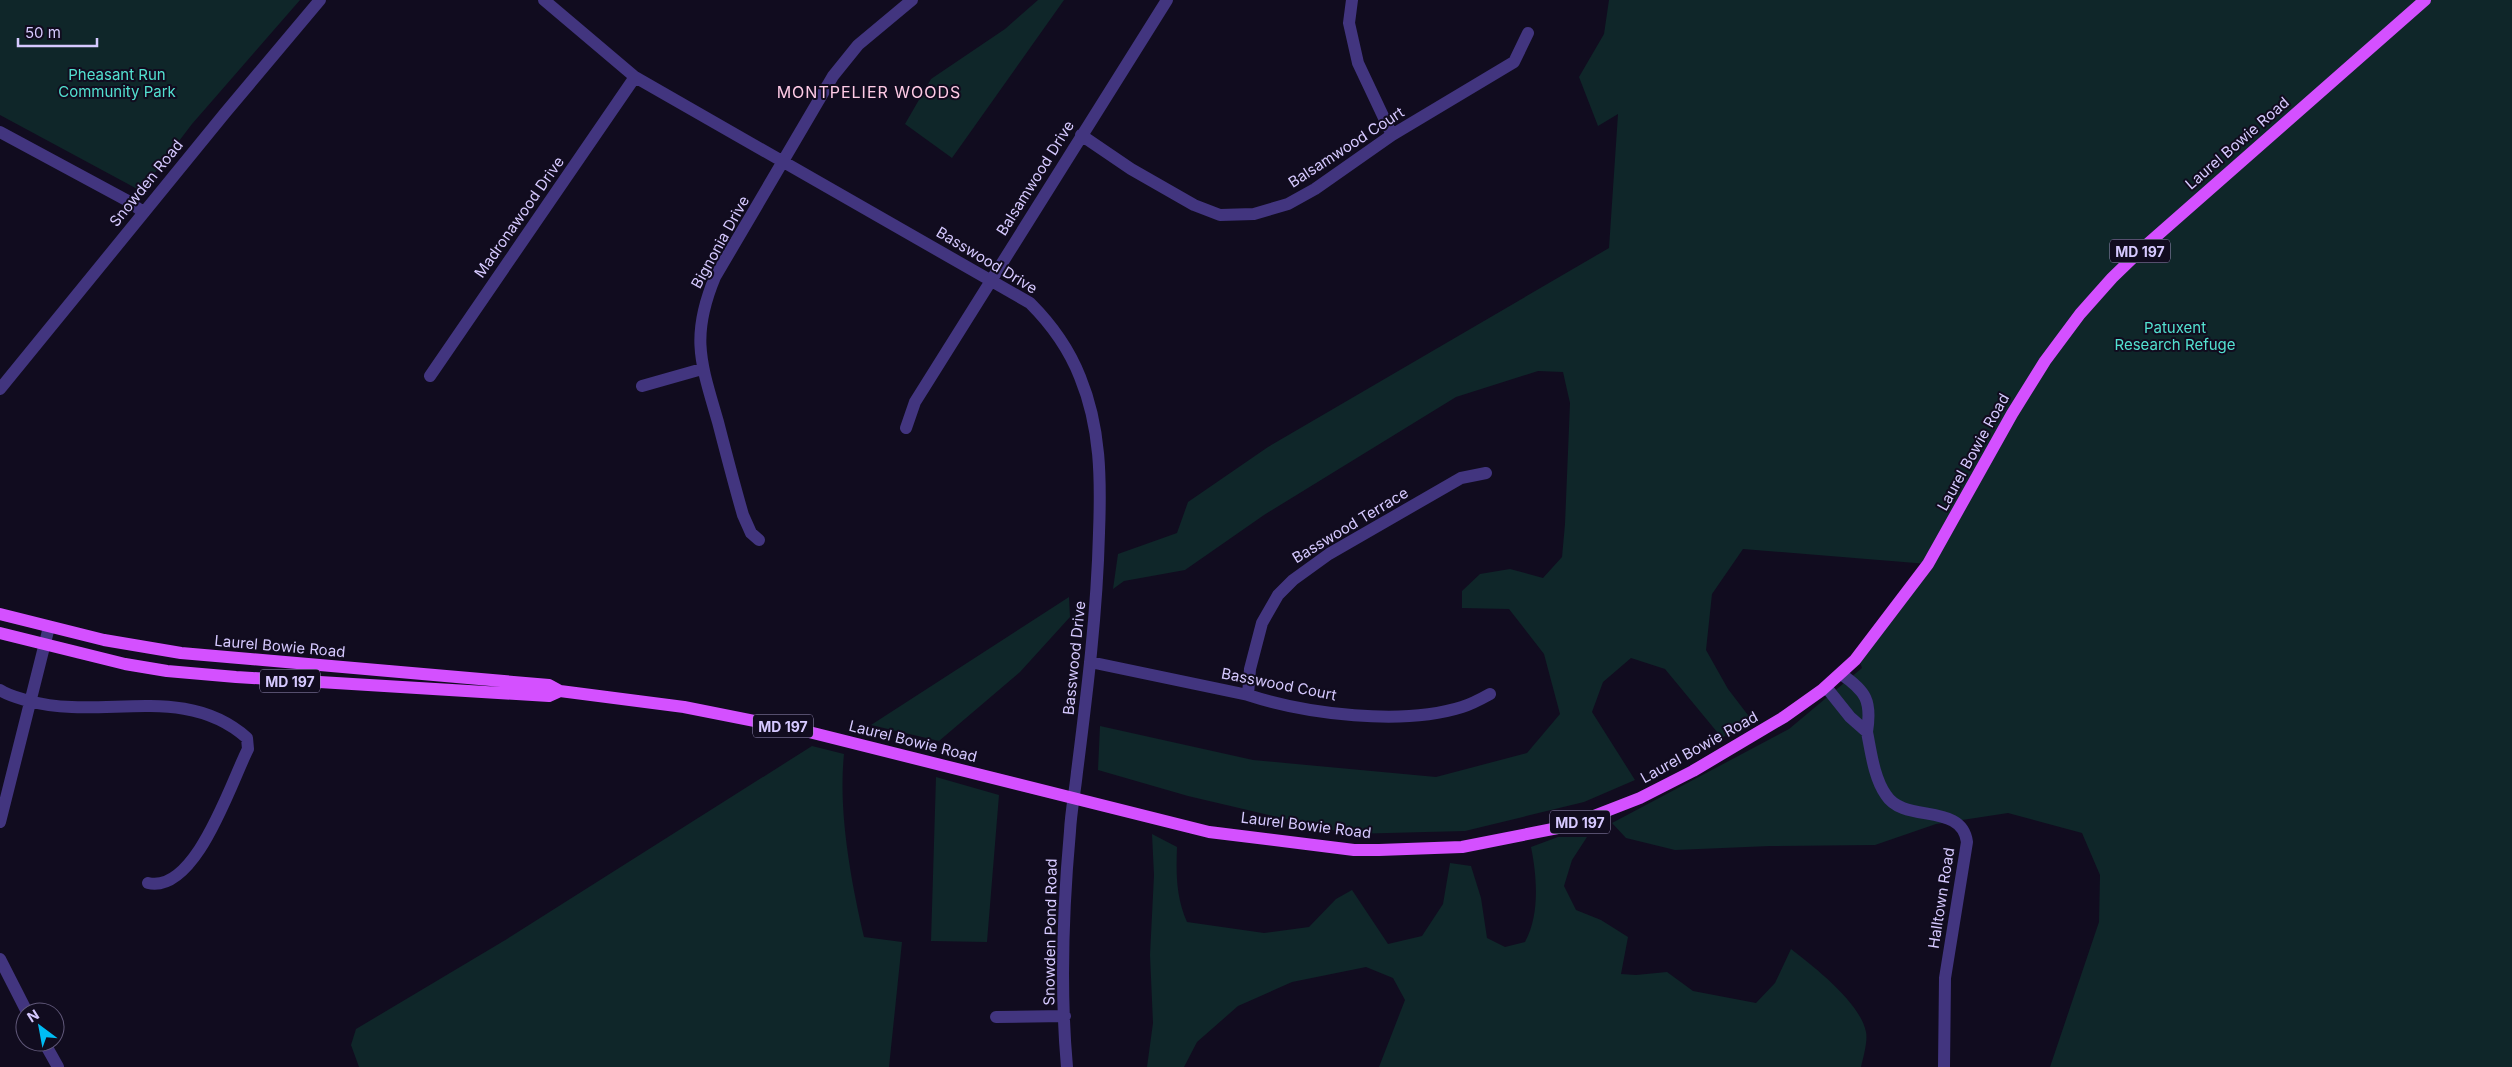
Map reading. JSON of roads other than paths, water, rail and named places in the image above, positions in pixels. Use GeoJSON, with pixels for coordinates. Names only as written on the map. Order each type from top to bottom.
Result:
{"type":"FeatureCollection","features":[{"type":"Feature","properties":{"kind":"main road","name":"Laurel Bowie Road"},"geometry":{"type":"LineString","coordinates":[[0,614],[132,646],[181,653],[549,685],[560,691],[649,701],[756,721],[864,745],[1209,832],[1362,850],[1462,847],[1568,826],[1640,798],[1685,776],[1784,717],[1841,674],[1885,623],[1928,564],[2012,414],[2045,361],[2080,314],[2112,278],[2143,248],[2425,0]]}},
{"type":"Feature","properties":{"kind":"main road","name":"Laurel Bowie Road"},"geometry":{"type":"LineString","coordinates":[[0,633],[132,665],[210,675],[548,696],[560,691]]}},
{"type":"Feature","properties":{"kind":"street","name":"Snowden Road"},"geometry":{"type":"LineString","coordinates":[[0,389],[143,212],[320,0]]}},
{"type":"Feature","properties":{"kind":"street","name":"Basswood Drive"},"geometry":{"type":"LineString","coordinates":[[544,0],[635,77],[1030,303],[1043,316],[1071,358],[1091,409],[1100,464],[1098,581],[1074,799]]}},
{"type":"Feature","properties":{"kind":"street","name":"Bignonia Drive"},"geometry":{"type":"LineString","coordinates":[[759,540],[751,533],[743,515],[702,369],[701,323],[707,298],[715,277],[784,162],[820,96],[843,62],[876,29],[912,0]]}},
{"type":"Feature","properties":{"kind":"street","name":"Balsamwood Drive"},"geometry":{"type":"LineString","coordinates":[[906,428],[915,402],[1167,0]]}},
{"type":"Feature","properties":{"kind":"street"},"geometry":{"type":"LineString","coordinates":[[1352,0],[1349,23],[1358,63],[1392,136]]}},
{"type":"Feature","properties":{"kind":"street","name":"Balsamwood Court"},"geometry":{"type":"LineString","coordinates":[[1081,136],[1131,169],[1194,205],[1220,215],[1238,216],[1266,212],[1288,204],[1315,189],[1392,136],[1514,62],[1528,33]]}},
{"type":"Feature","properties":{"kind":"street","name":"Madronawood Drive"},"geometry":{"type":"LineString","coordinates":[[430,376],[635,77]]}},
{"type":"Feature","properties":{"kind":"street"},"geometry":{"type":"LineString","coordinates":[[0,132],[128,201],[143,212]]}},
{"type":"Feature","properties":{"kind":"street"},"geometry":{"type":"LineString","coordinates":[[642,386],[702,369]]}},
{"type":"Feature","properties":{"kind":"street","name":"Basswood Terrace"},"geometry":{"type":"LineString","coordinates":[[1248,695],[1252,662],[1262,623],[1278,595],[1292,580],[1329,554],[1460,478],[1486,473]]}},
{"type":"Feature","properties":{"kind":"street"},"geometry":{"type":"LineString","coordinates":[[0,822],[49,627]]}},
{"type":"Feature","properties":{"kind":"street","name":"Basswood Court"},"geometry":{"type":"LineString","coordinates":[[1090,662],[1248,695],[1269,702],[1332,713],[1404,716],[1462,707],[1490,694]]}},
{"type":"Feature","properties":{"kind":"street","name":"Halltown Road"},"geometry":{"type":"LineString","coordinates":[[1841,674],[1860,687],[1866,698],[1870,714],[1867,732],[1870,751],[1886,796],[1900,807],[1918,813],[1953,819],[1966,835],[1967,842],[1945,978],[1944,1067]]}},
{"type":"Feature","properties":{"kind":"street"},"geometry":{"type":"LineString","coordinates":[[1826,687],[1850,717],[1867,732]]}},
{"type":"Feature","properties":{"kind":"street"},"geometry":{"type":"LineString","coordinates":[[0,690],[48,706],[98,708],[170,706],[197,711],[227,725],[247,738],[248,749],[202,848],[189,865],[172,878],[163,883],[148,883]]}},
{"type":"Feature","properties":{"kind":"street","name":"Snowden Pond Road"},"geometry":{"type":"LineString","coordinates":[[1067,1067],[1064,1016],[1066,902],[1070,830],[1074,799]]}},
{"type":"Feature","properties":{"kind":"street"},"geometry":{"type":"LineString","coordinates":[[0,959],[5,985],[19,1002]]}},
{"type":"Feature","properties":{"kind":"street"},"geometry":{"type":"LineString","coordinates":[[996,1017],[1064,1016]]}},
{"type":"Feature","properties":{"kind":"street"},"geometry":{"type":"LineString","coordinates":[[50,1052],[58,1067]]}},
{"type":"Feature","properties":{"kind":"district","name":"MONTPELIER WOODS"},"geometry":{"type":"Point","coordinates":[869,92]}},
{"type":"Feature","properties":{"kind":"park label","name":"Pheasant Run Community Park"},"geometry":{"type":"Point","coordinates":[117,82]}},
{"type":"Feature","properties":{"kind":"park label","name":"Patuxent Research Refuge"},"geometry":{"type":"Point","coordinates":[2175,336]}}]}
